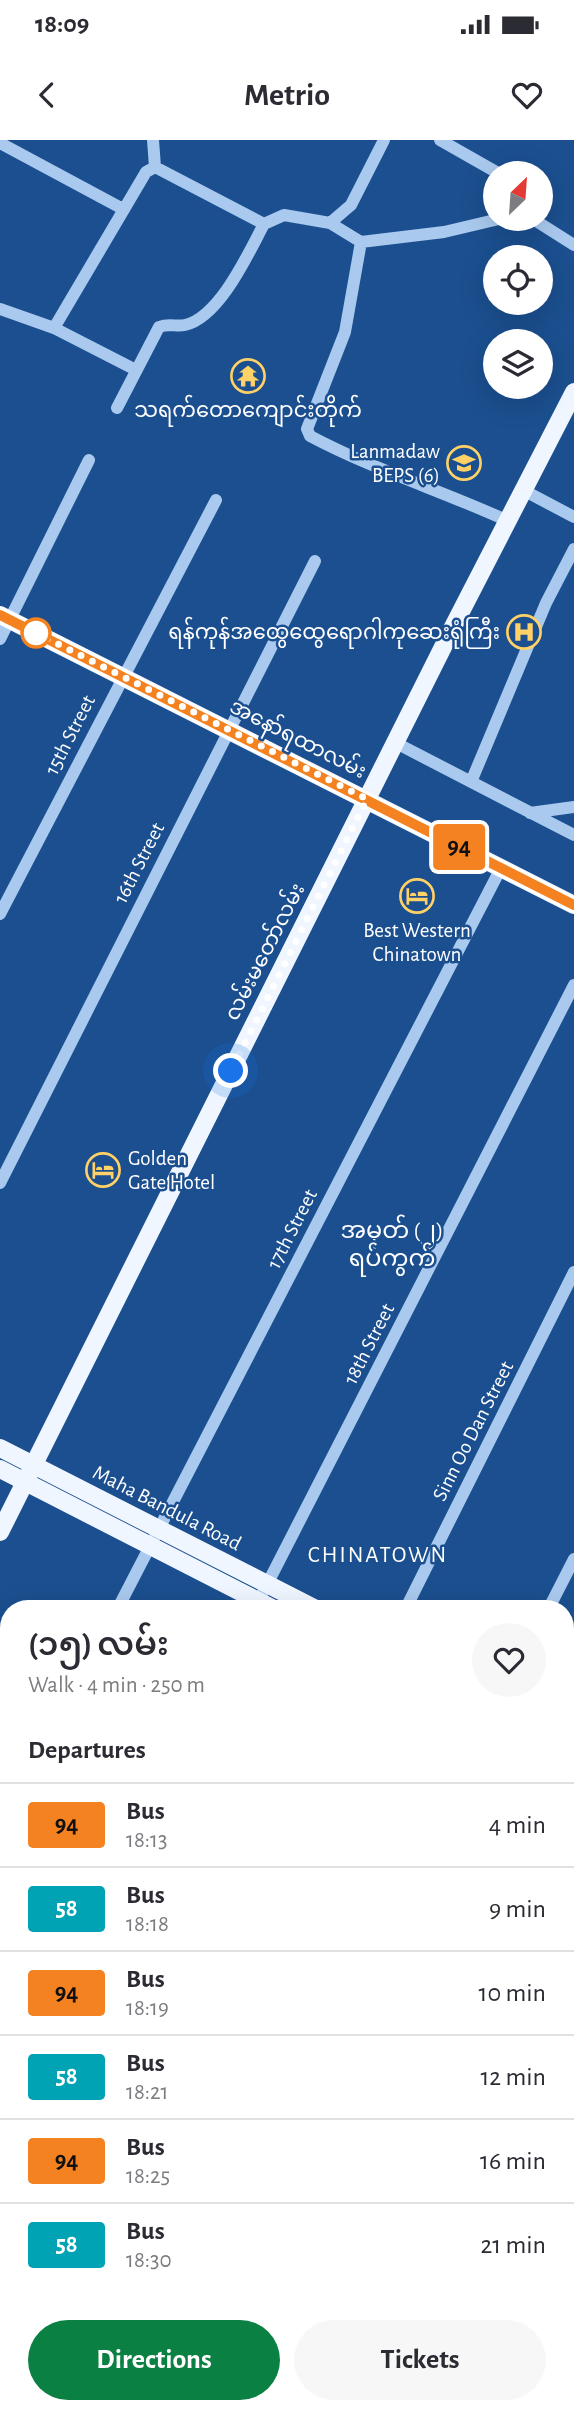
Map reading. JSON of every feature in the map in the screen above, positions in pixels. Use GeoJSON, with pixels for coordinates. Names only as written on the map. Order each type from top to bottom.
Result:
{"type":"FeatureCollection","features":[{"type":"Feature","properties":{"kind":"main road","name":"လမ်းမတော်လမ်း"},"geometry":{"type":"LineString","coordinates":[[0,1532],[367,799],[574,393]]}},
{"type":"Feature","properties":{"kind":"main road","name":"အနော်ရထာလမ်း"},"geometry":{"type":"LineString","coordinates":[[5,618],[574,905]]}},
{"type":"Feature","properties":{"kind":"main road","name":"Maha Bandula Road"},"geometry":{"type":"LineString","coordinates":[[0,1448],[299,1600]]}},
{"type":"Feature","properties":{"kind":"main road"},"geometry":{"type":"LineString","coordinates":[[0,1469],[251,1600]]}},
{"type":"Feature","properties":{"kind":"street"},"geometry":{"type":"LineString","coordinates":[[153,140],[155,167]]}},
{"type":"Feature","properties":{"kind":"street"},"geometry":{"type":"LineString","coordinates":[[330,223],[351,205],[384,140]]}},
{"type":"Feature","properties":{"kind":"street"},"geometry":{"type":"LineString","coordinates":[[440,140],[483,164]]}},
{"type":"Feature","properties":{"kind":"street"},"geometry":{"type":"LineString","coordinates":[[0,143],[123,209]]}},
{"type":"Feature","properties":{"kind":"street"},"geometry":{"type":"LineString","coordinates":[[54,328],[146,172],[155,167]]}},
{"type":"Feature","properties":{"kind":"street"},"geometry":{"type":"LineString","coordinates":[[155,167],[264,224]]}},
{"type":"Feature","properties":{"kind":"street"},"geometry":{"type":"LineString","coordinates":[[117,408],[159,327],[168,323],[186,325],[210,308],[235,281],[264,224],[284,215],[330,223],[361,242],[444,232],[483,223]]}},
{"type":"Feature","properties":{"kind":"street"},"geometry":{"type":"LineString","coordinates":[[552,231],[574,245]]}},
{"type":"Feature","properties":{"kind":"street"},"geometry":{"type":"LineString","coordinates":[[361,242],[345,332],[307,429],[310,436],[356,461],[442,491],[508,521]]}},
{"type":"Feature","properties":{"kind":"street"},"geometry":{"type":"LineString","coordinates":[[0,309],[54,328],[136,370]]}},
{"type":"Feature","properties":{"kind":"street"},"geometry":{"type":"LineString","coordinates":[[0,639],[5,618],[89,460]]}},
{"type":"Feature","properties":{"kind":"street"},"geometry":{"type":"LineString","coordinates":[[523,491],[574,517]]}},
{"type":"Feature","properties":{"kind":"street","name":"15th Street"},"geometry":{"type":"LineString","coordinates":[[0,914],[216,500]]}},
{"type":"Feature","properties":{"kind":"street"},"geometry":{"type":"LineString","coordinates":[[471,782],[546,603],[574,549]]}},
{"type":"Feature","properties":{"kind":"street","name":"16th Street"},"geometry":{"type":"LineString","coordinates":[[0,1183],[315,561]]}},
{"type":"Feature","properties":{"kind":"street"},"geometry":{"type":"LineString","coordinates":[[396,743],[574,835]]}},
{"type":"Feature","properties":{"kind":"street"},"geometry":{"type":"LineString","coordinates":[[530,813],[574,807]]}},
{"type":"Feature","properties":{"kind":"street","name":"17th Street"},"geometry":{"type":"LineString","coordinates":[[122,1600],[501,868]]}},
{"type":"Feature","properties":{"kind":"street","name":"18th Street"},"geometry":{"type":"LineString","coordinates":[[264,1600],[268,1584],[574,985]]}},
{"type":"Feature","properties":{"kind":"street","name":"Sinn Oo Dan Street"},"geometry":{"type":"LineString","coordinates":[[410,1600],[574,1272]]}},
{"type":"Feature","properties":{"kind":"street"},"geometry":{"type":"LineString","coordinates":[[553,1600],[574,1559]]}},
{"type":"Feature","properties":{"kind":"bus line","name":"94"},"geometry":{"type":"LineString","coordinates":[[0,615],[574,905]]}},
{"type":"Feature","properties":{"kind":"place","name":"သရက်တောကျောင်းတိုက်"},"geometry":{"type":"Point","coordinates":[248,376]}},
{"type":"Feature","properties":{"kind":"place","name":"Lanmadaw BEPS (6)"},"geometry":{"type":"Point","coordinates":[464,463]}},
{"type":"Feature","properties":{"kind":"place","name":"ရန်ကုန်အထွေထွေရောဂါကုဆေးရုံကြီး"},"geometry":{"type":"Point","coordinates":[524,632]}},
{"type":"Feature","properties":{"kind":"place","name":"Best Western Chinatown"},"geometry":{"type":"Point","coordinates":[417,896]}},
{"type":"Feature","properties":{"kind":"place","name":"Golden Gate Hotel"},"geometry":{"type":"Point","coordinates":[103,1170]}},
{"type":"Feature","properties":{"kind":"district","name":"အမှတ် (၂) ရပ်ကွက်"},"geometry":{"type":"Point","coordinates":[392,1245]}},
{"type":"Feature","properties":{"kind":"district","name":"CHINATOWN"},"geometry":{"type":"Point","coordinates":[378,1555]}},
{"type":"Feature","properties":{"kind":"route"},"geometry":{"type":"LineString","coordinates":[[36,633],[367,799],[231,1071]]}}]}
